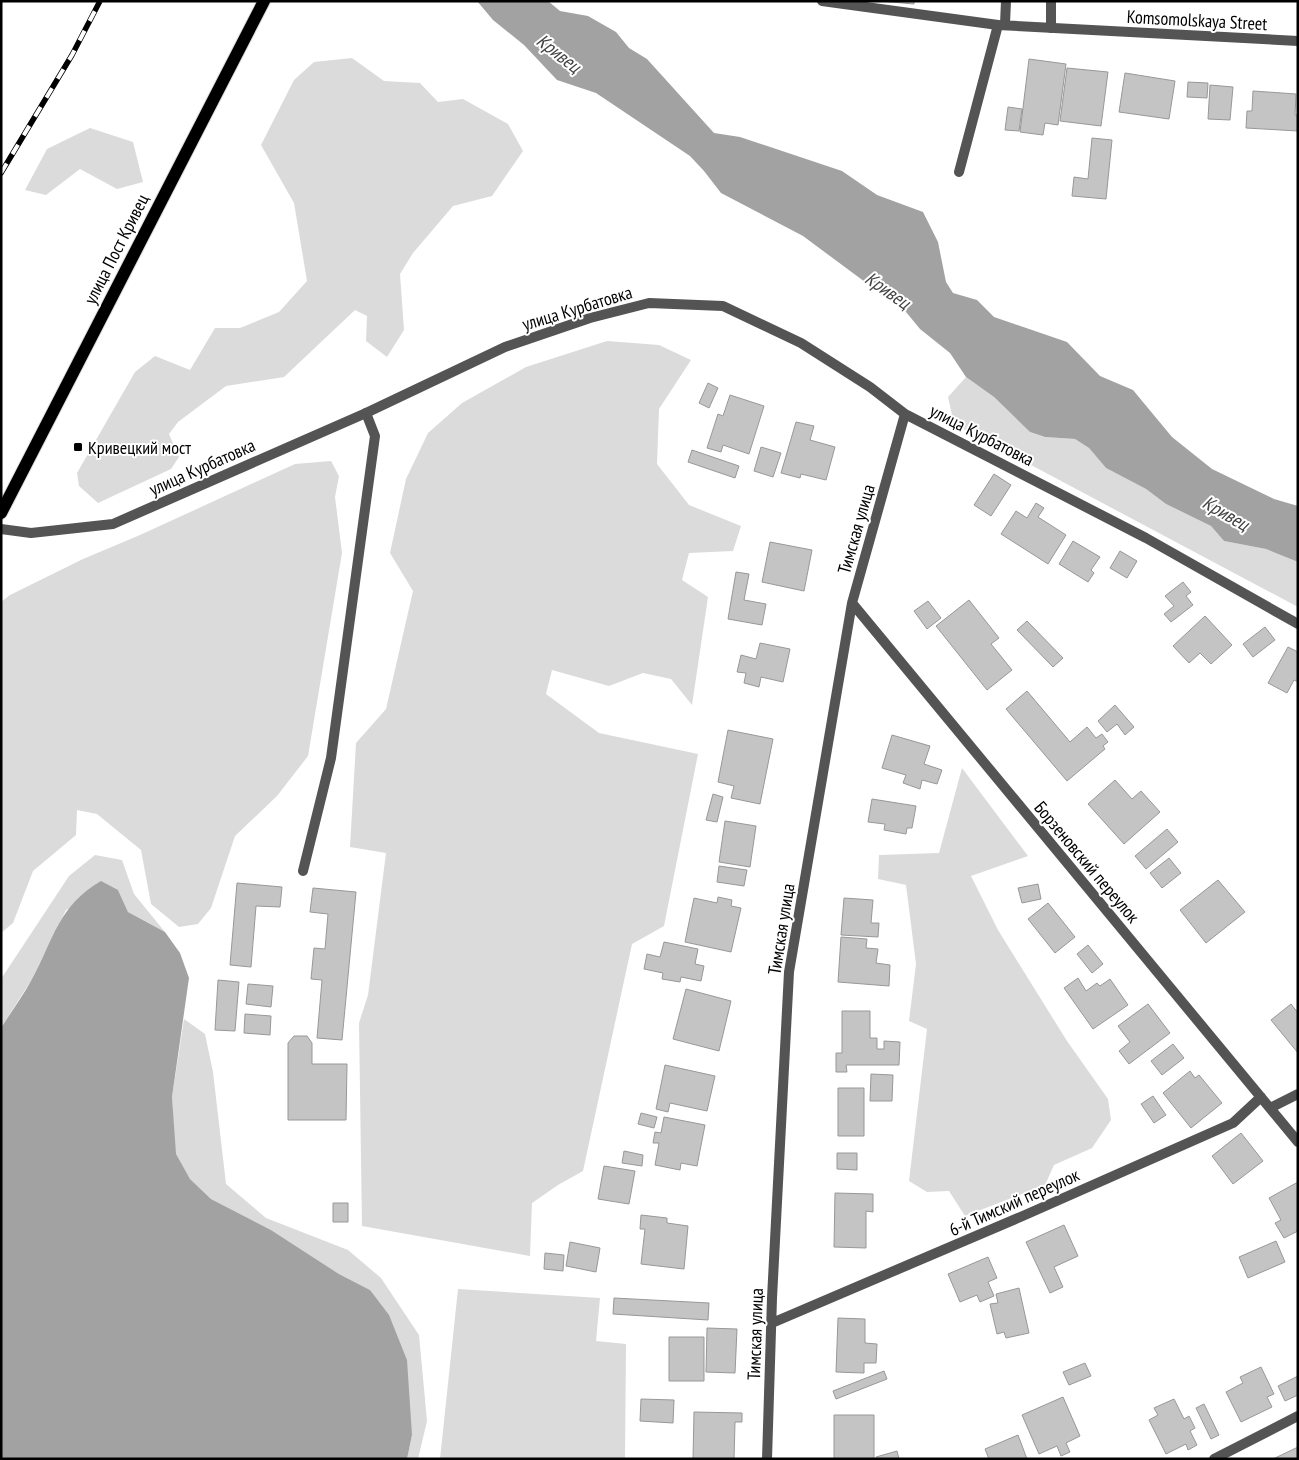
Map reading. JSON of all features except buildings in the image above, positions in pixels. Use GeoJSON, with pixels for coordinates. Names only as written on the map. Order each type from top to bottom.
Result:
{"type":"FeatureCollection","features":[{"type":"Feature","properties":{"kind":"main road","name":"улица Пост Кривец"},"geometry":{"type":"LineString","coordinates":[[1,513],[264,1]]}},
{"type":"Feature","properties":{"kind":"street","name":"Komsomolskaya Street"},"geometry":{"type":"LineString","coordinates":[[822,1],[1001,24],[1298,41]]}},
{"type":"Feature","properties":{"kind":"street"},"geometry":{"type":"LineString","coordinates":[[959,172],[1006,1]]}},
{"type":"Feature","properties":{"kind":"street"},"geometry":{"type":"LineString","coordinates":[[1051,1],[1051,28]]}},
{"type":"Feature","properties":{"kind":"street","name":"улица Курбатовка"},"geometry":{"type":"LineString","coordinates":[[1,529],[31,533],[113,524],[366,413],[505,348],[590,318],[649,303],[722,306],[801,343],[870,387],[905,414],[1146,538],[1298,624]]}},
{"type":"Feature","properties":{"kind":"street"},"geometry":{"type":"LineString","coordinates":[[303,871],[331,758],[375,436],[366,413]]}},
{"type":"Feature","properties":{"kind":"street","name":"Тимская улица"},"geometry":{"type":"LineString","coordinates":[[767,1459],[789,972],[852,603],[905,414]]}},
{"type":"Feature","properties":{"kind":"street","name":"Борзеновский переулок"},"geometry":{"type":"LineString","coordinates":[[852,603],[1298,1142]]}},
{"type":"Feature","properties":{"kind":"street"},"geometry":{"type":"LineString","coordinates":[[1270,1108],[1298,1094]]}},
{"type":"Feature","properties":{"kind":"street","name":"6-й Тимский переулок"},"geometry":{"type":"LineString","coordinates":[[772,1323],[1025,1215],[1233,1122],[1261,1097]]}},
{"type":"Feature","properties":{"kind":"street"},"geometry":{"type":"LineString","coordinates":[[1214,1459],[1298,1416]]}},
{"type":"Feature","properties":{"kind":"shaded area"},"geometry":{"type":"Polygon","coordinates":[[[352,58],[384,81],[420,83],[438,102],[463,99],[508,124],[523,151],[492,196],[453,206],[413,253],[400,274],[404,330],[387,357],[366,341],[367,316],[355,310],[284,377],[226,386],[178,422],[169,434],[179,457],[171,469],[98,503],[79,486],[77,473],[135,372],[155,356],[190,370],[215,328],[240,328],[279,312],[307,281],[294,203],[261,145],[294,80],[314,62],[352,58]]]}},
{"type":"Feature","properties":{"kind":"shaded area"},"geometry":{"type":"Polygon","coordinates":[[[90,128],[133,142],[143,182],[117,189],[80,169],[46,195],[25,190],[47,149],[90,128]]]}},
{"type":"Feature","properties":{"kind":"shaded area"},"geometry":{"type":"Polygon","coordinates":[[[607,341],[659,345],[691,360],[659,409],[657,464],[689,505],[741,526],[733,551],[689,553],[682,580],[708,597],[692,705],[671,679],[643,673],[609,686],[552,670],[546,694],[599,733],[698,754],[664,926],[632,944],[583,1171],[532,1203],[530,1256],[362,1226],[359,1023],[368,995],[386,853],[350,847],[356,743],[386,709],[413,591],[390,553],[406,479],[428,433],[462,403],[526,367],[607,341]]]}},
{"type":"Feature","properties":{"kind":"shaded area"},"geometry":{"type":"Polygon","coordinates":[[[966,377],[994,397],[1030,432],[1045,437],[1075,439],[1089,448],[1106,468],[1146,489],[1166,504],[1211,526],[1224,541],[1266,549],[1298,562],[1298,607],[954,424],[948,397],[966,377]]]}},
{"type":"Feature","properties":{"kind":"shaded area"},"geometry":{"type":"Polygon","coordinates":[[[331,461],[339,476],[335,497],[342,553],[308,756],[277,796],[235,836],[211,908],[198,924],[179,927],[151,904],[141,850],[97,814],[77,810],[76,835],[33,871],[13,923],[1,933],[1,602],[10,595],[83,559],[295,464],[331,461]]]}},
{"type":"Feature","properties":{"kind":"shaded area"},"geometry":{"type":"Polygon","coordinates":[[[962,768],[1028,856],[971,876],[998,930],[1067,1041],[1108,1099],[1111,1120],[1092,1148],[1054,1165],[1045,1185],[965,1216],[949,1191],[927,1192],[909,1181],[927,1029],[909,1021],[916,964],[906,885],[878,879],[879,855],[939,853],[962,768]]]}},
{"type":"Feature","properties":{"kind":"shaded area"},"geometry":{"type":"Polygon","coordinates":[[[95,855],[122,860],[134,894],[165,932],[128,912],[118,890],[66,910],[32,979],[1,1028],[1,979],[69,876],[95,855]]]}},
{"type":"Feature","properties":{"kind":"shaded area"},"geometry":{"type":"Polygon","coordinates":[[[184,1019],[205,1034],[213,1072],[226,1184],[266,1218],[348,1250],[381,1278],[419,1335],[427,1421],[418,1459],[407,1459],[412,1435],[370,1290],[339,1274],[271,1230],[211,1199],[190,1179],[175,1154],[172,1097],[184,1019]]]}},
{"type":"Feature","properties":{"kind":"shaded area"},"geometry":{"type":"Polygon","coordinates":[[[458,1289],[600,1298],[596,1341],[626,1344],[625,1459],[440,1459],[458,1289]]]}},
{"type":"Feature","properties":{"kind":"water","name":"Кривец"},"geometry":{"type":"Polygon","coordinates":[[[477,1],[548,1],[560,11],[588,16],[616,32],[629,48],[647,59],[714,133],[740,137],[842,171],[877,195],[923,212],[938,242],[946,282],[953,293],[977,300],[994,317],[1067,342],[1100,376],[1133,390],[1172,437],[1212,469],[1274,499],[1298,506],[1298,562],[1266,549],[1224,541],[1211,526],[1166,504],[1146,489],[1106,468],[1089,448],[1075,439],[1045,437],[1030,432],[994,397],[966,377],[950,353],[920,329],[897,301],[865,282],[803,236],[721,193],[690,156],[596,93],[557,80],[524,45],[493,20],[477,1]]]}},
{"type":"Feature","properties":{"kind":"water"},"geometry":{"type":"Polygon","coordinates":[[[101,881],[118,890],[128,912],[165,932],[180,953],[189,978],[172,1097],[176,1154],[190,1179],[211,1199],[271,1230],[339,1274],[370,1290],[389,1315],[407,1360],[412,1435],[407,1459],[1,1459],[1,1028],[40,964],[66,912],[75,901],[101,881]]]}},
{"type":"Feature","properties":{"kind":"railway"},"geometry":{"type":"LineString","coordinates":[[1,173],[72,55],[100,1]]}},
{"type":"Feature","properties":{"kind":"place","name":"Кривецкий мост"},"geometry":{"type":"Point","coordinates":[78,447]}}]}
